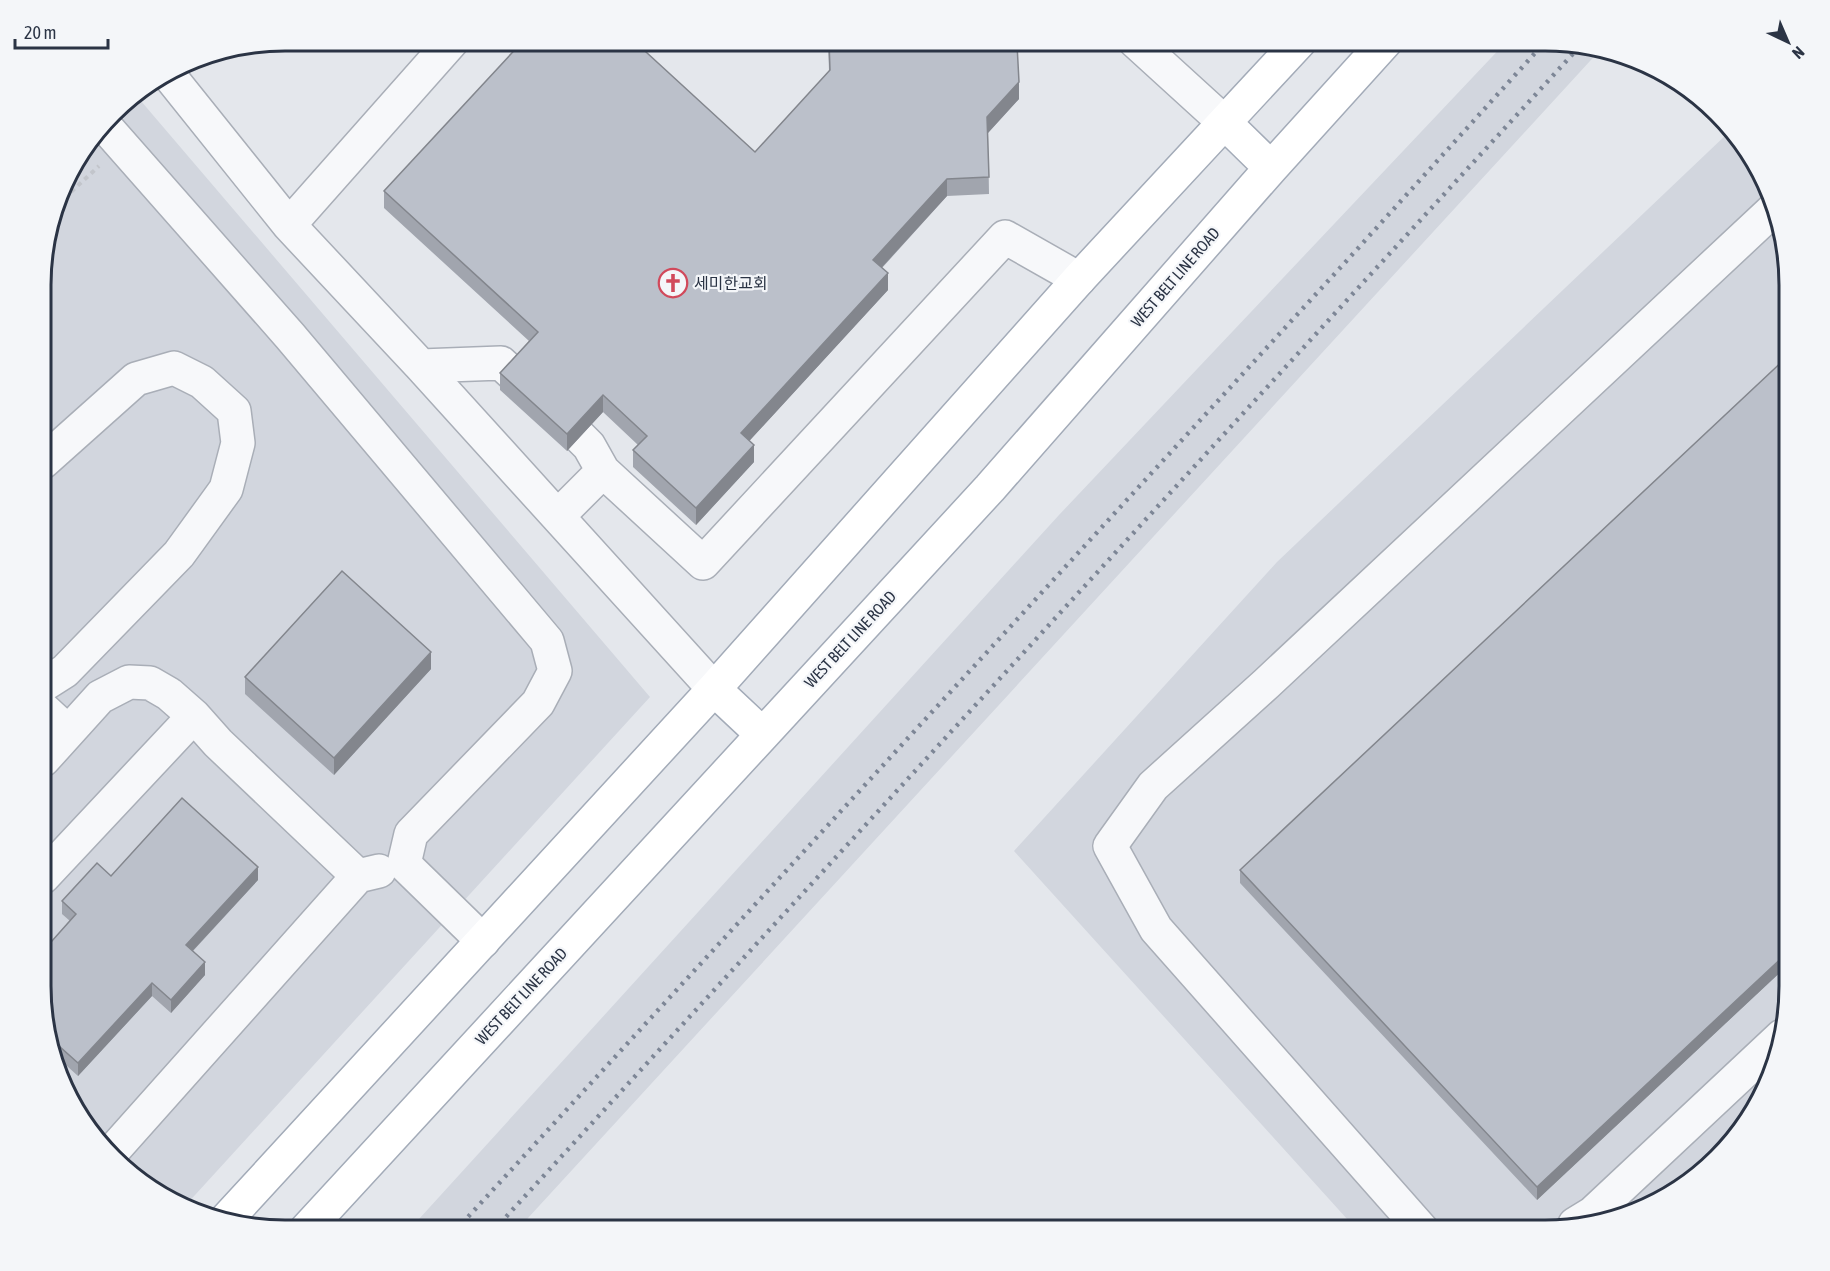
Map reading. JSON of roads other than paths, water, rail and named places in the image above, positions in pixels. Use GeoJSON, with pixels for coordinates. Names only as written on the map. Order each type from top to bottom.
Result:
{"type":"FeatureCollection","features":[{"type":"Feature","properties":{"kind":"main road"},"geometry":{"type":"LineString","coordinates":[[231,1214],[714,689],[1079,279],[1291,51]]}},
{"type":"Feature","properties":{"kind":"main road","name":"WEST BELT LINE ROAD"},"geometry":{"type":"LineString","coordinates":[[315,1220],[990,488],[1377,51]]}},
{"type":"Feature","properties":{"kind":"main road"},"geometry":{"type":"LineString","coordinates":[[1225,123],[1271,168]]}},
{"type":"Feature","properties":{"kind":"main road"},"geometry":{"type":"LineString","coordinates":[[714,689],[762,734]]}},
{"type":"Feature","properties":{"kind":"lane"},"geometry":{"type":"LineString","coordinates":[[289,225],[442,51]]}},
{"type":"Feature","properties":{"kind":"lane"},"geometry":{"type":"LineString","coordinates":[[1146,51],[1225,123]]}},
{"type":"Feature","properties":{"kind":"lane"},"geometry":{"type":"LineString","coordinates":[[172,80],[289,225],[421,366],[714,689]]}},
{"type":"Feature","properties":{"kind":"lane"},"geometry":{"type":"LineString","coordinates":[[113,135],[290,336],[548,641],[555,671],[538,703],[411,834],[405,864]]}},
{"type":"Feature","properties":{"kind":"lane"},"geometry":{"type":"LineString","coordinates":[[1413,1220],[1156,929],[1110,846],[1154,786],[1768,214]]}},
{"type":"Feature","properties":{"kind":"lane"},"geometry":{"type":"LineString","coordinates":[[580,437],[589,446],[603,471],[703,563],[1005,237],[1079,279]]}},
{"type":"Feature","properties":{"kind":"lane"},"geometry":{"type":"LineString","coordinates":[[421,366],[501,363],[514,375]]}},
{"type":"Feature","properties":{"kind":"lane"},"geometry":{"type":"LineString","coordinates":[[51,455],[136,379],[174,368],[202,382],[234,411],[238,443],[226,489],[179,554],[65,671],[51,680]]}},
{"type":"Feature","properties":{"kind":"lane"},"geometry":{"type":"LineString","coordinates":[[558,516],[603,471]]}},
{"type":"Feature","properties":{"kind":"lane"},"geometry":{"type":"LineString","coordinates":[[51,751],[100,697],[129,682],[150,683],[169,694],[194,716],[218,743],[358,876]]}},
{"type":"Feature","properties":{"kind":"lane"},"geometry":{"type":"LineString","coordinates":[[51,716],[68,732]]}},
{"type":"Feature","properties":{"kind":"lane"},"geometry":{"type":"LineString","coordinates":[[51,868],[194,716]]}},
{"type":"Feature","properties":{"kind":"lane"},"geometry":{"type":"LineString","coordinates":[[116,1148],[358,876],[405,864]]}},
{"type":"Feature","properties":{"kind":"lane"},"geometry":{"type":"LineString","coordinates":[[405,864],[483,941]]}},
{"type":"Feature","properties":{"kind":"lane"},"geometry":{"type":"LineString","coordinates":[[1587,1216],[1771,1046]]}},
{"type":"Feature","properties":{"kind":"railway"},"geometry":{"type":"LineString","coordinates":[[465,1220],[1537,51]]}},
{"type":"Feature","properties":{"kind":"railway"},"geometry":{"type":"LineString","coordinates":[[503,1220],[1574,53]]}},
{"type":"Feature","properties":{"kind":"place","name":"세미한교회"},"geometry":{"type":"Point","coordinates":[673,283]}}]}
